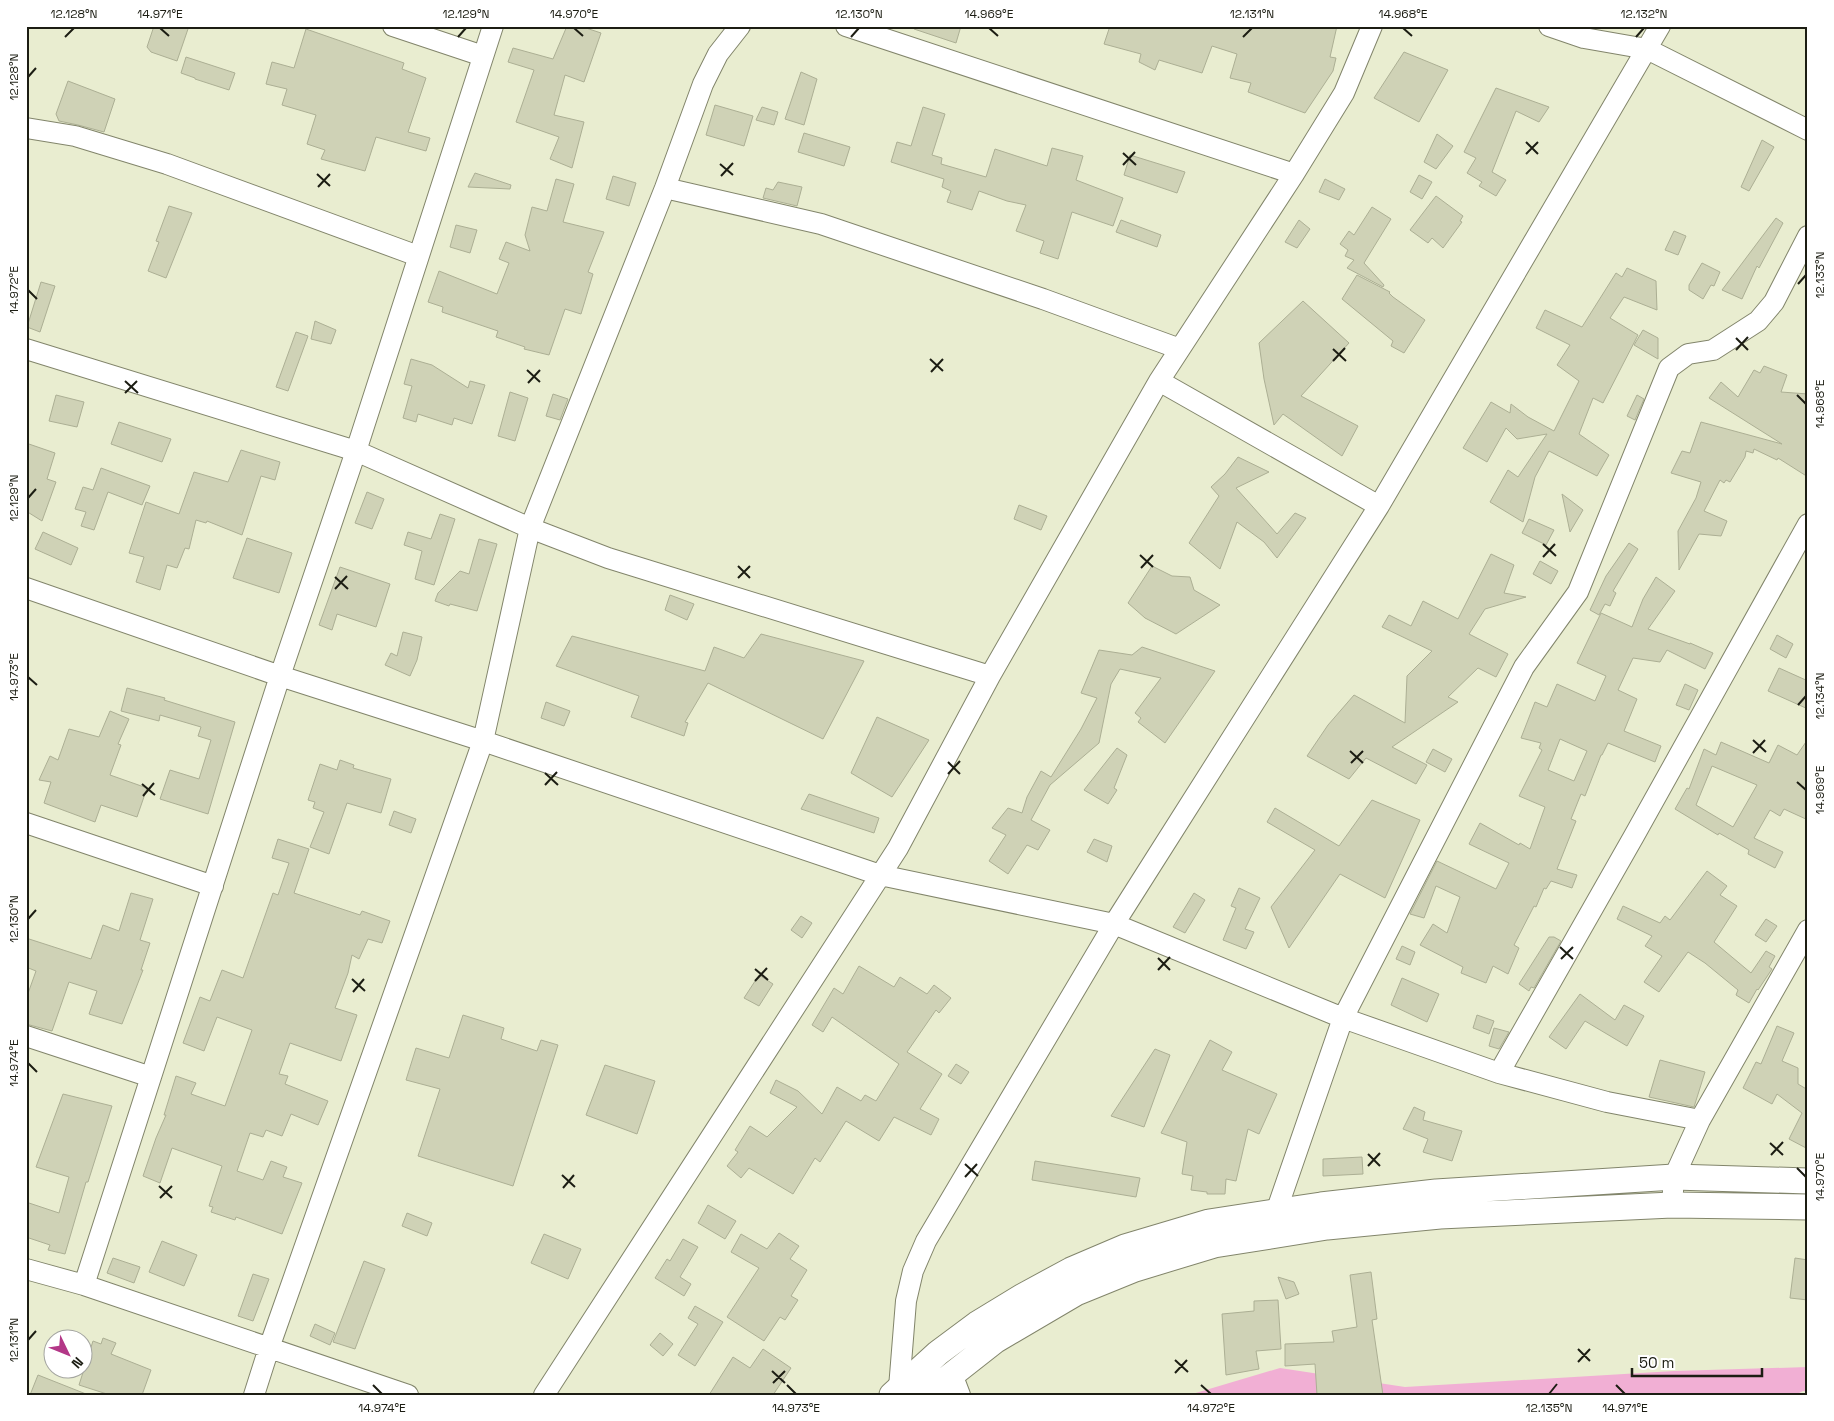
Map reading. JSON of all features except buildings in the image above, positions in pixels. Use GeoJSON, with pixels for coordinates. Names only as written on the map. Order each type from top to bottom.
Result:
{"type":"FeatureCollection","features":[{"type":"Feature","properties":{"kind":"street"},"geometry":{"type":"LineString","coordinates":[[394,26],[483,56]]}},
{"type":"Feature","properties":{"kind":"street"},"geometry":{"type":"LineString","coordinates":[[84,1285],[280,676],[356,451],[493,26]]}},
{"type":"Feature","properties":{"kind":"street"},"geometry":{"type":"LineString","coordinates":[[254,1395],[483,741],[530,528],[665,188],[703,84],[718,54],[740,26]]}},
{"type":"Feature","properties":{"kind":"street"},"geometry":{"type":"LineString","coordinates":[[846,26],[1294,174]]}},
{"type":"Feature","properties":{"kind":"street"},"geometry":{"type":"LineString","coordinates":[[544,1395],[898,848],[990,676],[1159,381],[1294,174],[1344,93],[1372,26]]}},
{"type":"Feature","properties":{"kind":"street"},"geometry":{"type":"LineString","coordinates":[[1548,26],[1584,38],[1646,49],[1808,130]]}},
{"type":"Feature","properties":{"kind":"street"},"geometry":{"type":"LineString","coordinates":[[899,1392],[906,1301],[913,1271],[926,1241],[1114,924],[1379,506],[1660,26]]}},
{"type":"Feature","properties":{"kind":"street"},"geometry":{"type":"LineString","coordinates":[[26,128],[75,136],[167,164],[418,256]]}},
{"type":"Feature","properties":{"kind":"street"},"geometry":{"type":"LineString","coordinates":[[665,188],[822,224],[1180,348]]}},
{"type":"Feature","properties":{"kind":"street"},"geometry":{"type":"LineString","coordinates":[[1276,1212],[1343,1018],[1524,667],[1578,592],[1669,368],[1688,354],[1713,350],[1758,321],[1774,302],[1808,236]]}},
{"type":"Feature","properties":{"kind":"street"},"geometry":{"type":"LineString","coordinates":[[26,349],[356,451],[530,528],[608,558],[990,676]]}},
{"type":"Feature","properties":{"kind":"street"},"geometry":{"type":"LineString","coordinates":[[1159,381],[1379,506]]}},
{"type":"Feature","properties":{"kind":"street"},"geometry":{"type":"LineString","coordinates":[[1499,1073],[1808,524]]}},
{"type":"Feature","properties":{"kind":"street"},"geometry":{"type":"LineString","coordinates":[[26,588],[280,676],[483,741],[880,875],[1114,924],[1343,1018],[1499,1073],[1607,1102],[1700,1120]]}},
{"type":"Feature","properties":{"kind":"street"},"geometry":{"type":"LineString","coordinates":[[26,824],[213,886]]}},
{"type":"Feature","properties":{"kind":"street"},"geometry":{"type":"LineString","coordinates":[[1672,1205],[1674,1177],[1700,1120],[1808,930]]}},
{"type":"Feature","properties":{"kind":"street"},"geometry":{"type":"LineString","coordinates":[[26,1036],[151,1076]]}},
{"type":"Feature","properties":{"kind":"street"},"geometry":{"type":"LineString","coordinates":[[899,1392],[938,1353],[978,1324],[1023,1296],[1071,1270],[1125,1247],[1209,1222],[1322,1204],[1436,1192],[1674,1177],[1808,1181]]}},
{"type":"Feature","properties":{"kind":"street"},"geometry":{"type":"LineString","coordinates":[[926,1395],[956,1384],[996,1340],[1076,1293],[1135,1269],[1214,1245],[1327,1227],[1440,1216],[1672,1205],[1808,1207]]}},
{"type":"Feature","properties":{"kind":"street"},"geometry":{"type":"LineString","coordinates":[[26,1269],[84,1285],[408,1395]]}},
{"type":"Feature","properties":{"kind":"shaded area"},"geometry":{"type":"Polygon","coordinates":[[[1808,1367],[1808,1392],[1803,1391],[1795,1395],[1189,1395],[1280,1368],[1405,1387],[1674,1371],[1808,1367]]]}}]}
